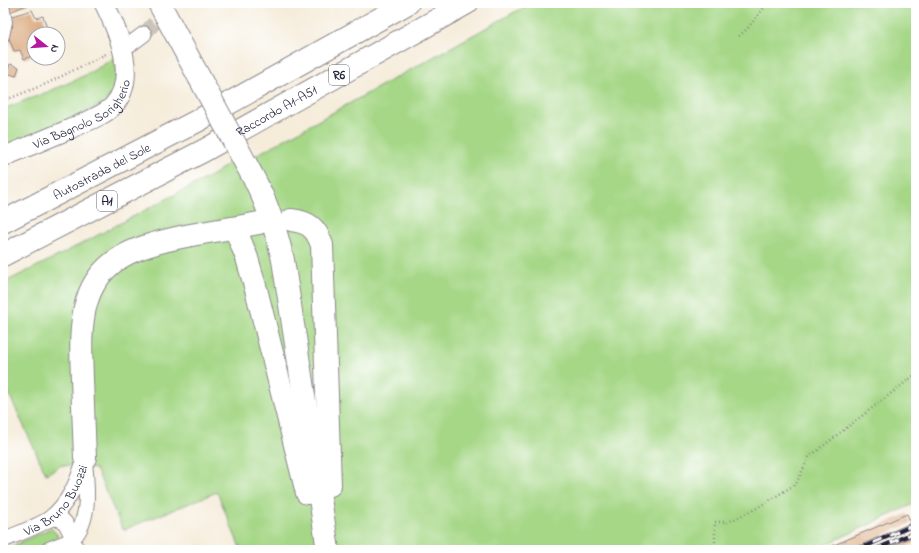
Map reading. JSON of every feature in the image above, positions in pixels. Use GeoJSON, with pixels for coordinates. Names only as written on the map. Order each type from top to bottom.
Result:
{"type":"FeatureCollection","features":[{"type":"Feature","properties":{"kind":"highway"},"geometry":{"type":"LineString","coordinates":[[159,3],[261,192],[272,218],[283,260],[328,550]]}},
{"type":"Feature","properties":{"kind":"highway","name":"R6"},"geometry":{"type":"LineString","coordinates":[[199,120],[408,3]]}},
{"type":"Feature","properties":{"kind":"highway","name":"Raccordo A1-A51"},"geometry":{"type":"LineString","coordinates":[[210,147],[467,3]]}},
{"type":"Feature","properties":{"kind":"highway","name":"Autostrada del Sole"},"geometry":{"type":"LineString","coordinates":[[3,222],[199,120]]}},
{"type":"Feature","properties":{"kind":"highway","name":"A1"},"geometry":{"type":"LineString","coordinates":[[3,256],[210,147]]}},
{"type":"Feature","properties":{"kind":"highway"},"geometry":{"type":"LineString","coordinates":[[291,220],[306,223],[313,228],[319,235],[322,245],[332,550]]}},
{"type":"Feature","properties":{"kind":"highway"},"geometry":{"type":"LineString","coordinates":[[85,458],[80,345],[82,321],[86,300],[93,285],[102,272],[115,261],[137,250],[173,239],[259,223]]}},
{"type":"Feature","properties":{"kind":"highway"},"geometry":{"type":"LineString","coordinates":[[235,228],[247,258],[257,293],[315,527],[323,550]]}},
{"type":"Feature","properties":{"kind":"street","name":"Via Bagnolo Sorigherio"},"geometry":{"type":"LineString","coordinates":[[3,157],[94,118],[112,106],[118,99],[124,82],[125,72],[122,47],[114,23],[104,3]]}},
{"type":"Feature","properties":{"kind":"street"},"geometry":{"type":"LineString","coordinates":[[3,5],[6,22],[3,36]]}},
{"type":"Feature","properties":{"kind":"street"},"geometry":{"type":"LineString","coordinates":[[122,47],[132,43],[144,34]]}},
{"type":"Feature","properties":{"kind":"street","name":"Via Bruno Buozzi"},"geometry":{"type":"LineString","coordinates":[[3,540],[48,520],[61,509],[78,482],[85,458]]}},
{"type":"Feature","properties":{"kind":"street","name":"Via Bruno Buozzi"},"geometry":{"type":"LineString","coordinates":[[72,538],[82,523],[87,505],[85,458]]}},
{"type":"Feature","properties":{"kind":"street"},"geometry":{"type":"LineString","coordinates":[[48,520],[56,518],[64,521],[68,526],[72,538],[48,550]]}},
{"type":"Feature","properties":{"kind":"lane"},"geometry":{"type":"LineString","coordinates":[[72,538],[83,550]]}},
{"type":"Feature","properties":{"kind":"path"},"geometry":{"type":"LineString","coordinates":[[739,36],[748,29],[768,3]]}},
{"type":"Feature","properties":{"kind":"path"},"geometry":{"type":"LineString","coordinates":[[3,101],[46,84],[122,47]]}},
{"type":"Feature","properties":{"kind":"path"},"geometry":{"type":"LineString","coordinates":[[715,550],[715,522],[728,522],[757,508],[796,484],[810,457],[916,374]]}},
{"type":"Feature","properties":{"kind":"green space"},"geometry":{"type":"Polygon","coordinates":[[[531,3],[916,3],[916,503],[814,550],[241,550],[217,492],[123,530],[96,469],[62,465],[46,474],[3,381],[3,283],[60,255],[216,173],[234,159],[238,165],[531,3]]]}},
{"type":"Feature","properties":{"kind":"green space"},"geometry":{"type":"Polygon","coordinates":[[[115,57],[116,77],[114,88],[103,104],[3,150],[3,109],[75,80],[102,66],[115,57]]]}},
{"type":"Feature","properties":{"kind":"green space"},"geometry":{"type":"Polygon","coordinates":[[[51,528],[58,536],[55,540],[34,550],[4,550],[51,528]]]}},
{"type":"Feature","properties":{"kind":"building"},"geometry":{"type":"Polygon","coordinates":[[[7,3],[31,3],[10,12],[7,3]]]}},
{"type":"Feature","properties":{"kind":"building"},"geometry":{"type":"Polygon","coordinates":[[[32,10],[36,18],[43,16],[46,26],[26,26],[26,58],[24,59],[20,50],[14,51],[6,30],[13,27],[9,17],[32,10]]]}},
{"type":"Feature","properties":{"kind":"building"},"geometry":{"type":"Polygon","coordinates":[[[10,64],[19,67],[16,76],[7,73],[10,64]]]}},
{"type":"Feature","properties":{"kind":"building"},"geometry":{"type":"Polygon","coordinates":[[[907,514],[911,523],[849,550],[834,550],[832,546],[907,514]]]}},
{"type":"Feature","properties":{"kind":"building"},"geometry":{"type":"Polygon","coordinates":[[[916,535],[916,543],[900,550],[882,550],[916,535]]]}},
{"type":"Feature","properties":{"kind":"tunnel"},"geometry":{"type":"LineString","coordinates":[[144,34],[173,3]]}},
{"type":"Feature","properties":{"kind":"railway"},"geometry":{"type":"LineString","coordinates":[[857,550],[916,524]]}},
{"type":"Feature","properties":{"kind":"railway"},"geometry":{"type":"LineString","coordinates":[[874,550],[916,532]]}}]}
